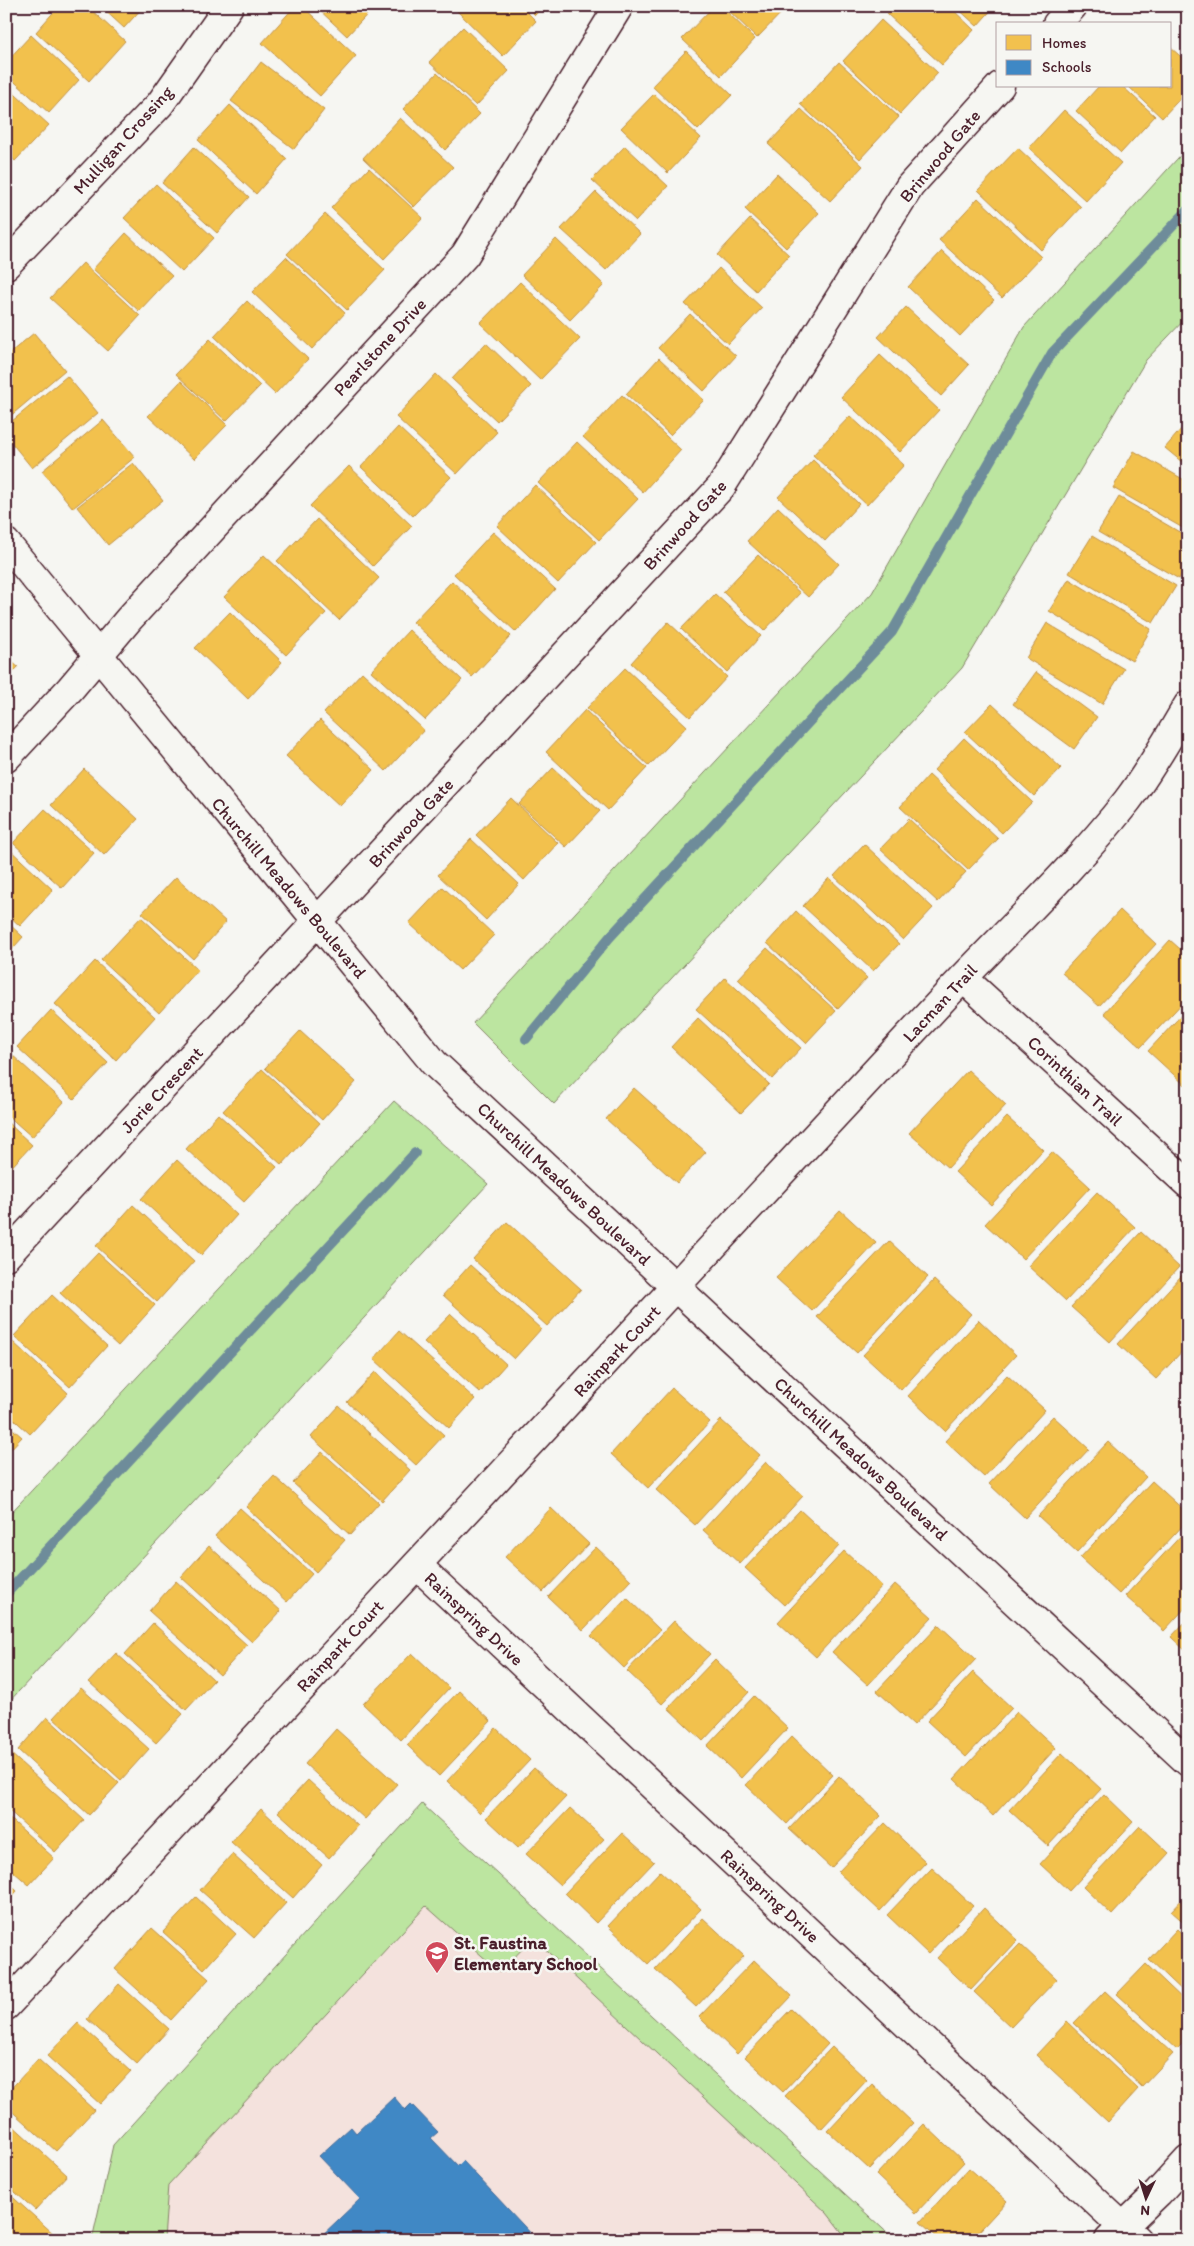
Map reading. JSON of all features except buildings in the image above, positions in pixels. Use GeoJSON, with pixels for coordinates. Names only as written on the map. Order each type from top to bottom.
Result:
{"type":"FeatureCollection","features":[{"type":"Feature","properties":{"kind":"street","name":"Mulligan Crossing"},"geometry":{"type":"LineString","coordinates":[[6,265],[160,104],[229,6]]}},
{"type":"Feature","properties":{"kind":"street","name":"Pearlstone Drive"},"geometry":{"type":"LineString","coordinates":[[6,758],[70,690],[97,656],[465,255],[619,6]]}},
{"type":"Feature","properties":{"kind":"street"},"geometry":{"type":"LineString","coordinates":[[1059,22],[1073,6]]}},
{"type":"Feature","properties":{"kind":"street","name":"Brinwood Gate"},"geometry":{"type":"LineString","coordinates":[[317,923],[721,487],[910,186],[998,88]]}},
{"type":"Feature","properties":{"kind":"street","name":"Churchill Meadows Boulevard"},"geometry":{"type":"LineString","coordinates":[[6,543],[97,656],[434,1063],[1188,1762]]}},
{"type":"Feature","properties":{"kind":"street","name":"Lacman Trail"},"geometry":{"type":"LineString","coordinates":[[676,1288],[963,978],[1088,848],[1127,801],[1151,767],[1188,705]]}},
{"type":"Feature","properties":{"kind":"street","name":"Jorie Crescent"},"geometry":{"type":"LineString","coordinates":[[6,1256],[317,923]]}},
{"type":"Feature","properties":{"kind":"street","name":"Corinthian Trail"},"geometry":{"type":"LineString","coordinates":[[963,978],[1188,1184]]}},
{"type":"Feature","properties":{"kind":"street","name":"Rainpark Court"},"geometry":{"type":"LineString","coordinates":[[6,2006],[676,1288]]}},
{"type":"Feature","properties":{"kind":"street","name":"Rainspring Drive"},"geometry":{"type":"LineString","coordinates":[[417,1565],[1123,2235]]}},
{"type":"Feature","properties":{"kind":"street"},"geometry":{"type":"LineString","coordinates":[[1123,2235],[1188,2160]]}},
{"type":"Feature","properties":{"kind":"shaded area","name":"St. Faustina Elementary School"},"geometry":{"type":"Polygon","coordinates":[[[422,1804],[895,2240],[92,2240],[113,2145],[422,1804]]]}},
{"type":"Feature","properties":{"kind":"green space"},"geometry":{"type":"Polygon","coordinates":[[[1188,147],[1188,316],[1146,360],[962,668],[554,1104],[473,1023],[872,593],[1024,327],[1188,147]]]}},
{"type":"Feature","properties":{"kind":"green space"},"geometry":{"type":"Polygon","coordinates":[[[394,1101],[488,1184],[6,1705],[6,1518],[394,1101]]]}},
{"type":"Feature","properties":{"kind":"green space"},"geometry":{"type":"Polygon","coordinates":[[[422,1804],[895,2240],[848,2240],[827,2213],[533,1938],[500,1972],[426,1906],[168,2185],[164,2240],[92,2240],[113,2145],[422,1804]]]}},
{"type":"Feature","properties":{"kind":"waterway"},"geometry":{"type":"LineString","coordinates":[[526,1039],[609,938],[892,632],[1052,353],[1188,210]]}},
{"type":"Feature","properties":{"kind":"waterway"},"geometry":{"type":"LineString","coordinates":[[6,1594],[415,1153]]}},
{"type":"Feature","properties":{"kind":"place","name":"St. Faustina Elementary School"},"geometry":{"type":"Point","coordinates":[437,1974]}}]}
